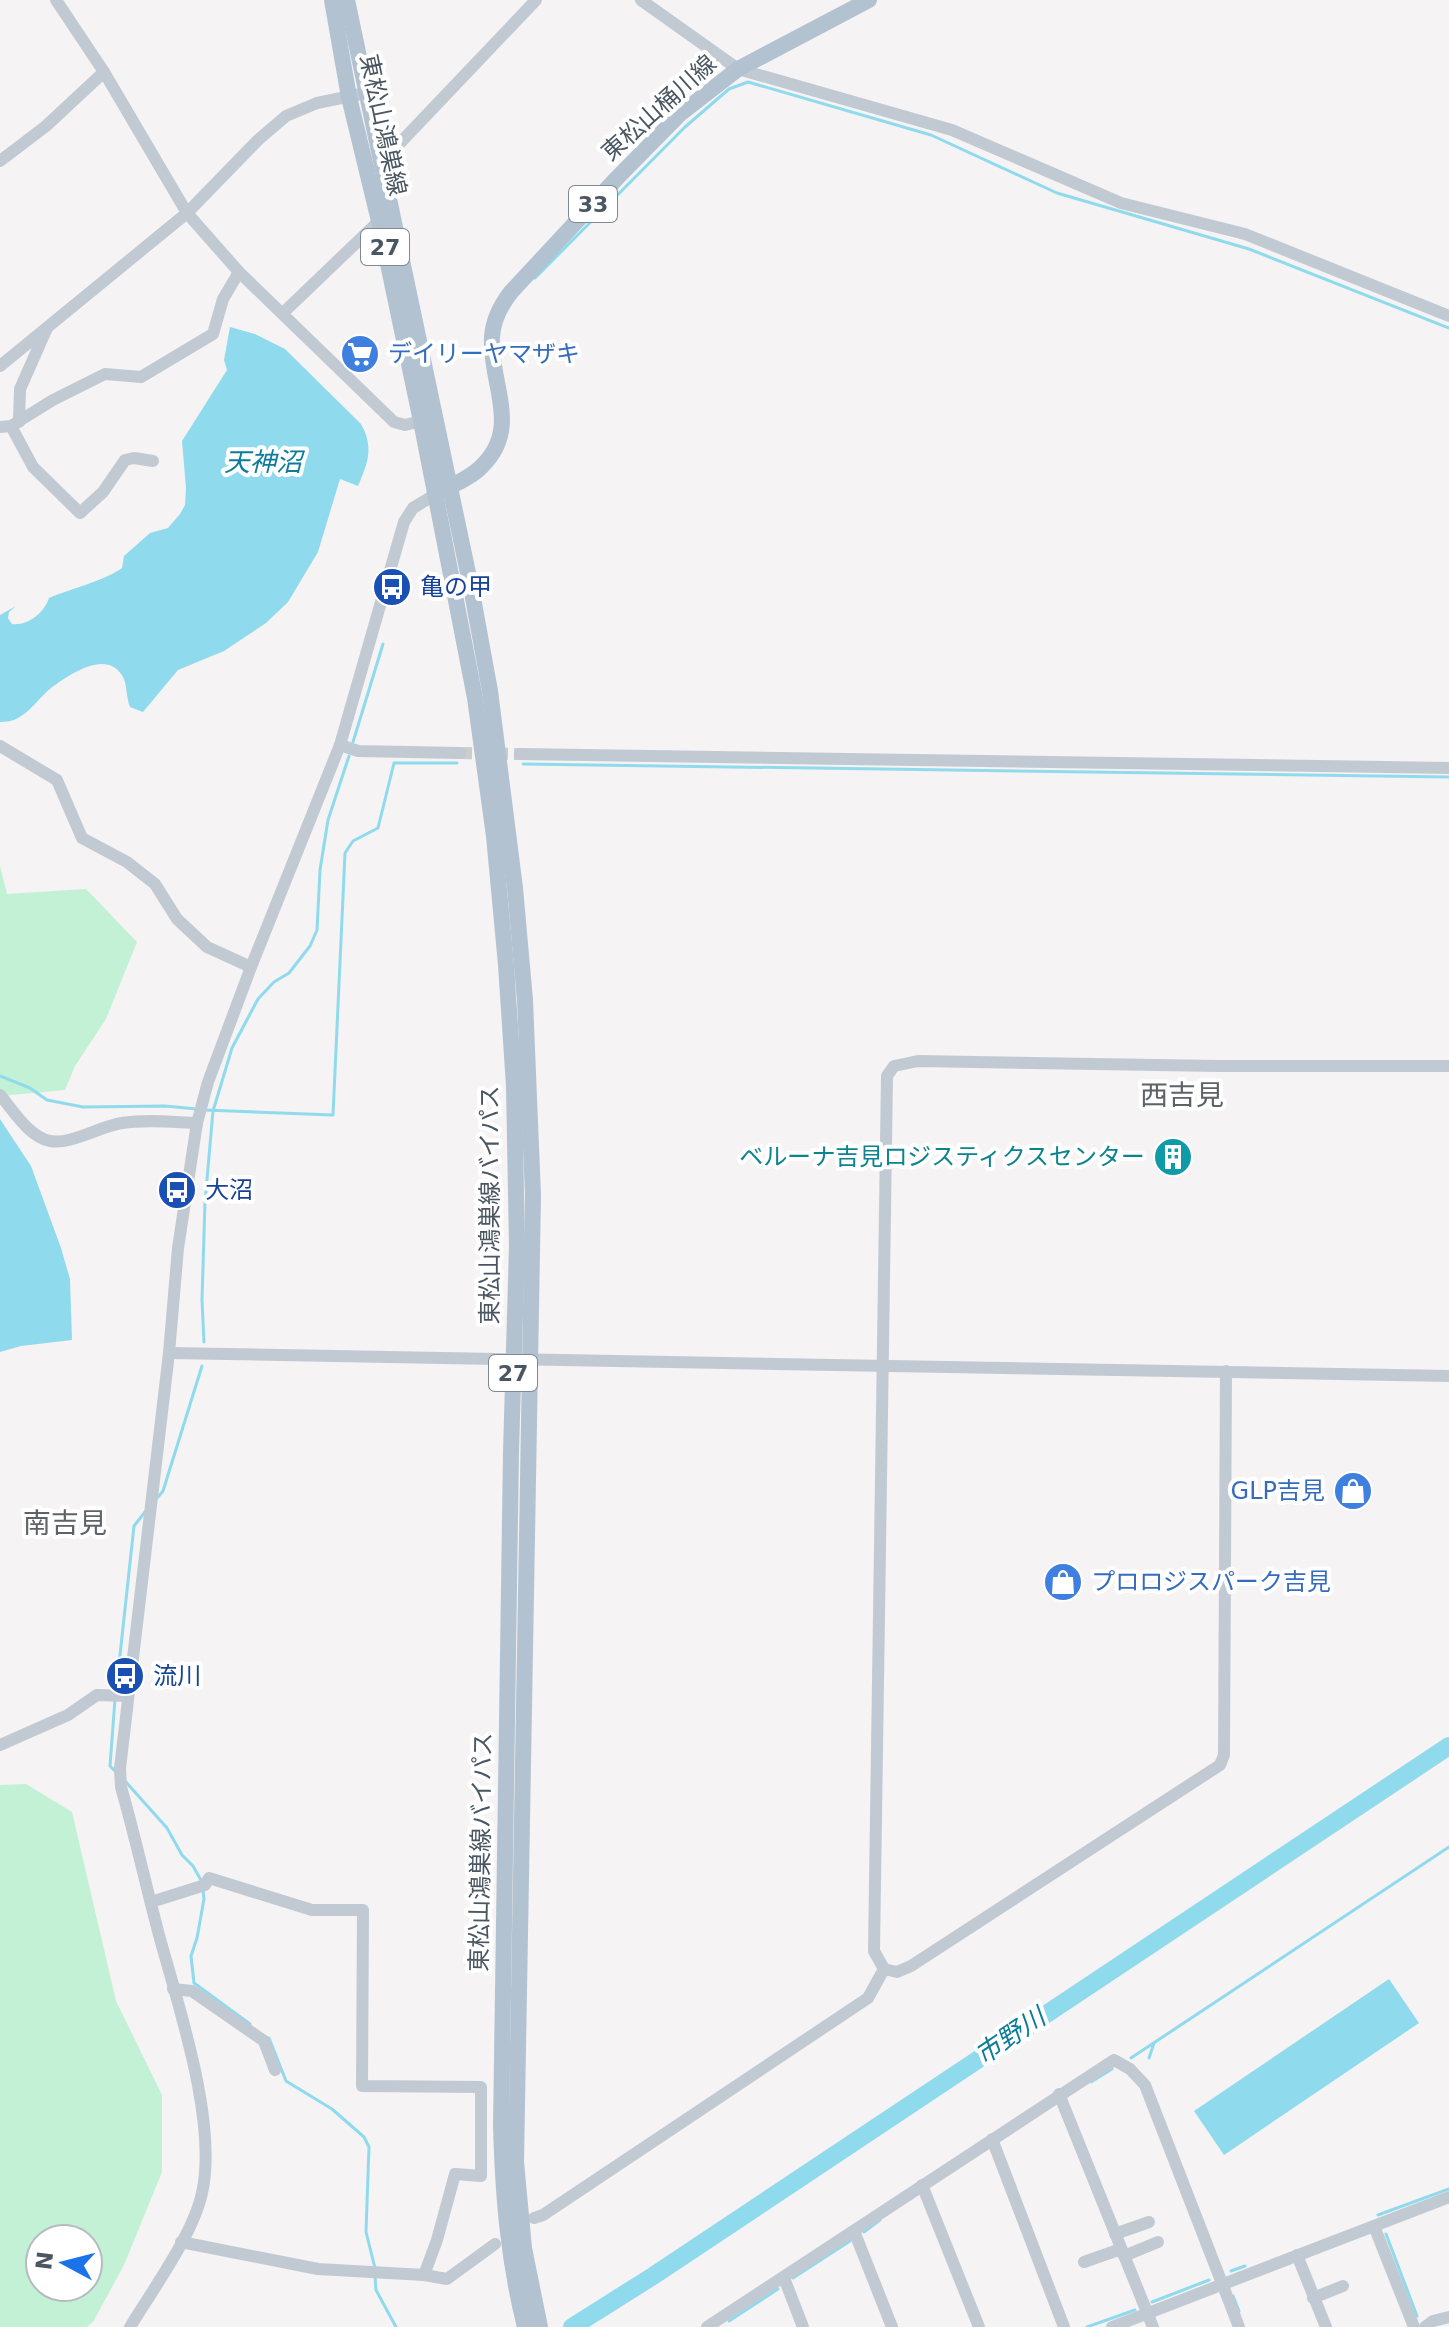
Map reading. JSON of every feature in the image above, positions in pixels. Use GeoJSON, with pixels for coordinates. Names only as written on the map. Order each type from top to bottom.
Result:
{"type":"FeatureCollection","features":[{"type":"Feature","properties":{"kind":"main road","name":"東松山鴻巣線"},"geometry":{"type":"LineString","coordinates":[[332,0],[349,97],[421,421],[442,491]]}},
{"type":"Feature","properties":{"kind":"main road","name":"東松山鴻巣線"},"geometry":{"type":"LineString","coordinates":[[347,0],[442,491]]}},
{"type":"Feature","properties":{"kind":"main road","name":"東松山桶川線"},"geometry":{"type":"LineString","coordinates":[[442,491],[482,468],[497,448],[504,423],[492,335],[501,305],[680,114],[738,69],[869,0]]}},
{"type":"Feature","properties":{"kind":"main road","name":"東松山鴻巣線バイパス"},"geometry":{"type":"LineString","coordinates":[[442,491],[494,836],[514,1086],[517,1246],[501,2126],[509,2257],[525,2327]]}},
{"type":"Feature","properties":{"kind":"main road","name":"東松山鴻巣線バイパス"},"geometry":{"type":"LineString","coordinates":[[442,491],[471,587],[490,691],[515,888],[531,1097],[531,1359],[516,2162],[524,2248],[540,2327]]}},
{"type":"Feature","properties":{"kind":"street"},"geometry":{"type":"LineString","coordinates":[[56,0],[104,72],[187,213],[239,272],[394,422],[405,425],[421,421]]}},
{"type":"Feature","properties":{"kind":"street"},"geometry":{"type":"LineString","coordinates":[[380,164],[536,0]]}},
{"type":"Feature","properties":{"kind":"street"},"geometry":{"type":"LineString","coordinates":[[641,0],[738,69],[952,130],[1121,203],[1245,234],[1449,316]]}},
{"type":"Feature","properties":{"kind":"street"},"geometry":{"type":"LineString","coordinates":[[0,161],[46,126],[104,72]]}},
{"type":"Feature","properties":{"kind":"street"},"geometry":{"type":"LineString","coordinates":[[0,366],[187,213],[258,140],[286,116],[317,103],[366,93]]}},
{"type":"Feature","properties":{"kind":"street"},"geometry":{"type":"LineString","coordinates":[[283,313],[379,221]]}},
{"type":"Feature","properties":{"kind":"street"},"geometry":{"type":"LineString","coordinates":[[10,425],[105,374],[141,377],[213,334],[223,299],[239,272]]}},
{"type":"Feature","properties":{"kind":"street"},"geometry":{"type":"LineString","coordinates":[[48,325],[20,389],[10,425],[33,467],[80,513],[103,492],[125,460],[153,461]]}},
{"type":"Feature","properties":{"kind":"street"},"geometry":{"type":"LineString","coordinates":[[130,2327],[181,2242],[202,2195],[206,2146],[203,2109],[121,1787],[120,1768],[169,1353],[178,1248],[197,1123],[208,1082],[251,967],[340,745],[404,522],[413,508],[442,491]]}},
{"type":"Feature","properties":{"kind":"street"},"geometry":{"type":"LineString","coordinates":[[340,745],[358,751],[460,753]]}},
{"type":"Feature","properties":{"kind":"street"},"geometry":{"type":"LineString","coordinates":[[0,746],[57,780],[82,838],[127,862],[155,884],[177,919],[207,947],[251,967]]}},
{"type":"Feature","properties":{"kind":"street"},"geometry":{"type":"LineString","coordinates":[[520,754],[1449,768]]}},
{"type":"Feature","properties":{"kind":"street"},"geometry":{"type":"LineString","coordinates":[[1226,1371],[1224,1755],[1220,1765],[911,1966],[897,1972],[884,1969],[877,1962],[874,1951],[887,1076],[894,1066],[918,1061],[1449,1066]]}},
{"type":"Feature","properties":{"kind":"street"},"geometry":{"type":"LineString","coordinates":[[0,1095],[34,1133],[51,1141],[71,1139],[121,1123],[197,1123]]}},
{"type":"Feature","properties":{"kind":"street"},"geometry":{"type":"LineString","coordinates":[[169,1353],[1449,1376]]}},
{"type":"Feature","properties":{"kind":"street"},"geometry":{"type":"LineString","coordinates":[[0,1745],[68,1715],[97,1695],[128,1696]]}},
{"type":"Feature","properties":{"kind":"street"},"geometry":{"type":"LineString","coordinates":[[151,1902],[205,1885],[209,1878],[312,1910],[363,1910],[362,2086],[481,2087],[481,2176],[455,2174],[424,2275]]}},
{"type":"Feature","properties":{"kind":"street"},"geometry":{"type":"LineString","coordinates":[[534,2218],[543,2215],[868,1998],[884,1969]]}},
{"type":"Feature","properties":{"kind":"street"},"geometry":{"type":"LineString","coordinates":[[173,1989],[192,1991],[264,2041],[275,2070]]}},
{"type":"Feature","properties":{"kind":"street"},"geometry":{"type":"LineString","coordinates":[[715,2325],[1114,2060],[1130,2069],[1145,2085],[1239,2327]]}},
{"type":"Feature","properties":{"kind":"street"},"geometry":{"type":"LineString","coordinates":[[1059,2094],[1153,2327]]}},
{"type":"Feature","properties":{"kind":"street"},"geometry":{"type":"LineString","coordinates":[[992,2139],[1064,2327]]}},
{"type":"Feature","properties":{"kind":"street"},"geometry":{"type":"LineString","coordinates":[[922,2185],[979,2327]]}},
{"type":"Feature","properties":{"kind":"street"},"geometry":{"type":"LineString","coordinates":[[1112,2327],[1449,2197]]}},
{"type":"Feature","properties":{"kind":"street"},"geometry":{"type":"LineString","coordinates":[[1115,2234],[1149,2222]]}},
{"type":"Feature","properties":{"kind":"street"},"geometry":{"type":"LineString","coordinates":[[1374,2226],[1414,2327]]}},
{"type":"Feature","properties":{"kind":"street"},"geometry":{"type":"LineString","coordinates":[[854,2231],[892,2327]]}},
{"type":"Feature","properties":{"kind":"street"},"geometry":{"type":"LineString","coordinates":[[181,2242],[318,2269],[447,2279],[495,2244]]}},
{"type":"Feature","properties":{"kind":"street"},"geometry":{"type":"LineString","coordinates":[[1084,2262],[1158,2242]]}},
{"type":"Feature","properties":{"kind":"street"},"geometry":{"type":"LineString","coordinates":[[1297,2255],[1326,2327]]}},
{"type":"Feature","properties":{"kind":"street"},"geometry":{"type":"LineString","coordinates":[[784,2278],[803,2327]]}},
{"type":"Feature","properties":{"kind":"street"},"geometry":{"type":"LineString","coordinates":[[1313,2298],[1343,2286]]}},
{"type":"Feature","properties":{"kind":"street"},"geometry":{"type":"LineString","coordinates":[[1425,2327],[1433,2321],[1449,2317]]}},
{"type":"Feature","properties":{"kind":"green space"},"geometry":{"type":"Polygon","coordinates":[[[0,866],[7,894],[86,889],[137,942],[106,1019],[75,1066],[65,1090],[0,1096],[0,866]]]}},
{"type":"Feature","properties":{"kind":"green space"},"geometry":{"type":"Polygon","coordinates":[[[26,1784],[72,1812],[116,2001],[162,2095],[162,2172],[124,2265],[104,2302],[104,2223],[24,2223],[24,2303],[103,2303],[93,2322],[87,2327],[0,2327],[0,1785],[26,1784]]]}},
{"type":"Feature","properties":{"kind":"water","name":"天神沼"},"geometry":{"type":"Polygon","coordinates":[[[230,327],[255,334],[285,349],[361,424],[368,455],[358,486],[340,479],[318,552],[288,602],[266,623],[224,651],[178,670],[143,712],[130,707],[123,677],[116,669],[98,664],[77,671],[59,683],[18,718],[0,722],[0,615],[16,606],[9,612],[8,618],[12,624],[29,621],[47,604],[49,598],[122,568],[124,556],[150,533],[168,528],[180,514],[185,505],[186,488],[182,441],[227,370],[224,360],[230,327]]]}},
{"type":"Feature","properties":{"kind":"water"},"geometry":{"type":"Polygon","coordinates":[[[0,1119],[31,1166],[61,1248],[70,1279],[72,1340],[21,1346],[0,1352],[0,1119]]]}},
{"type":"Feature","properties":{"kind":"water"},"geometry":{"type":"Polygon","coordinates":[[[1389,1979],[1419,2023],[1224,2155],[1194,2111],[1389,1979]]]}},
{"type":"Feature","properties":{"kind":"waterway"},"geometry":{"type":"LineString","coordinates":[[535,278],[685,127],[729,89],[748,82],[931,135],[1057,193],[1249,249],[1449,328]]}},
{"type":"Feature","properties":{"kind":"waterway"},"geometry":{"type":"LineString","coordinates":[[353,742],[383,644]]}},
{"type":"Feature","properties":{"kind":"waterway"},"geometry":{"type":"LineString","coordinates":[[204,1342],[205,1202],[213,1111],[232,1048],[258,999],[274,982],[289,973],[310,946],[317,930],[320,870],[328,820],[349,756]]}},
{"type":"Feature","properties":{"kind":"waterway"},"geometry":{"type":"LineString","coordinates":[[205,1110],[333,1115],[345,853],[353,841],[378,828],[394,763],[457,763]]}},
{"type":"Feature","properties":{"kind":"waterway"},"geometry":{"type":"LineString","coordinates":[[523,764],[1449,777]]}},
{"type":"Feature","properties":{"kind":"waterway"},"geometry":{"type":"LineString","coordinates":[[0,1076],[30,1088],[47,1100],[83,1107],[165,1106],[197,1109]]}},
{"type":"Feature","properties":{"kind":"waterway"},"geometry":{"type":"LineString","coordinates":[[158,1497],[163,1491],[202,1366]]}},
{"type":"Feature","properties":{"kind":"waterway"},"geometry":{"type":"LineString","coordinates":[[116,1692],[134,1526],[145,1512]]}},
{"type":"Feature","properties":{"kind":"waterway"},"geometry":{"type":"LineString","coordinates":[[115,1699],[110,1766],[117,1773]]}},
{"type":"Feature","properties":{"kind":"waterway","name":"市野川"},"geometry":{"type":"LineString","coordinates":[[572,2327],[1449,1746]]}},
{"type":"Feature","properties":{"kind":"waterway"},"geometry":{"type":"LineString","coordinates":[[125,1781],[167,1828],[202,1882]]}},
{"type":"Feature","properties":{"kind":"waterway"},"geometry":{"type":"LineString","coordinates":[[1131,2058],[1449,1847]]}},
{"type":"Feature","properties":{"kind":"waterway"},"geometry":{"type":"LineString","coordinates":[[203,1890],[197,1938],[191,1956],[194,1983],[250,2024]]}},
{"type":"Feature","properties":{"kind":"waterway"},"geometry":{"type":"LineString","coordinates":[[269,2038],[286,2081],[332,2109],[364,2137],[369,2147],[366,2232],[375,2268]]}},
{"type":"Feature","properties":{"kind":"waterway"},"geometry":{"type":"LineString","coordinates":[[1149,2058],[1154,2043]]}},
{"type":"Feature","properties":{"kind":"waterway"},"geometry":{"type":"LineString","coordinates":[[1091,2082],[1112,2069]]}},
{"type":"Feature","properties":{"kind":"waterway"},"geometry":{"type":"LineString","coordinates":[[1378,2215],[1449,2189]]}},
{"type":"Feature","properties":{"kind":"waterway"},"geometry":{"type":"LineString","coordinates":[[864,2232],[880,2220]]}},
{"type":"Feature","properties":{"kind":"waterway"},"geometry":{"type":"LineString","coordinates":[[1386,2234],[1417,2316]]}},
{"type":"Feature","properties":{"kind":"waterway"},"geometry":{"type":"LineString","coordinates":[[793,2278],[850,2241]]}},
{"type":"Feature","properties":{"kind":"waterway"},"geometry":{"type":"LineString","coordinates":[[1231,2271],[1245,2266]]}},
{"type":"Feature","properties":{"kind":"waterway"},"geometry":{"type":"LineString","coordinates":[[375,2276],[376,2290],[396,2327]]}},
{"type":"Feature","properties":{"kind":"waterway"},"geometry":{"type":"LineString","coordinates":[[1152,2302],[1209,2280]]}},
{"type":"Feature","properties":{"kind":"waterway"},"geometry":{"type":"LineString","coordinates":[[729,2321],[778,2289]]}},
{"type":"Feature","properties":{"kind":"waterway"},"geometry":{"type":"LineString","coordinates":[[1233,2296],[1239,2311]]}},
{"type":"Feature","properties":{"kind":"waterway"},"geometry":{"type":"LineString","coordinates":[[1087,2327],[1135,2310]]}},
{"type":"Feature","properties":{"kind":"tunnel"},"geometry":{"type":"LineString","coordinates":[[460,753],[520,754]]}},
{"type":"Feature","properties":{"kind":"place","name":"デイリーヤマザキ"},"geometry":{"type":"Point","coordinates":[360,354]}},
{"type":"Feature","properties":{"kind":"place","name":"亀の甲"},"geometry":{"type":"Point","coordinates":[392,587]}},
{"type":"Feature","properties":{"kind":"place","name":"ベルーナ吉見ロジスティクスセンター"},"geometry":{"type":"Point","coordinates":[1173,1157]}},
{"type":"Feature","properties":{"kind":"place","name":"大沼"},"geometry":{"type":"Point","coordinates":[177,1190]}},
{"type":"Feature","properties":{"kind":"place","name":"GLP吉見"},"geometry":{"type":"Point","coordinates":[1353,1491]}},
{"type":"Feature","properties":{"kind":"place","name":"プロロジスパーク吉見"},"geometry":{"type":"Point","coordinates":[1063,1582]}},
{"type":"Feature","properties":{"kind":"place","name":"流川"},"geometry":{"type":"Point","coordinates":[125,1676]}},
{"type":"Feature","properties":{"kind":"district","name":"西吉見"},"geometry":{"type":"Point","coordinates":[1182,1095]}},
{"type":"Feature","properties":{"kind":"district","name":"南吉見"},"geometry":{"type":"Point","coordinates":[65,1523]}}]}
